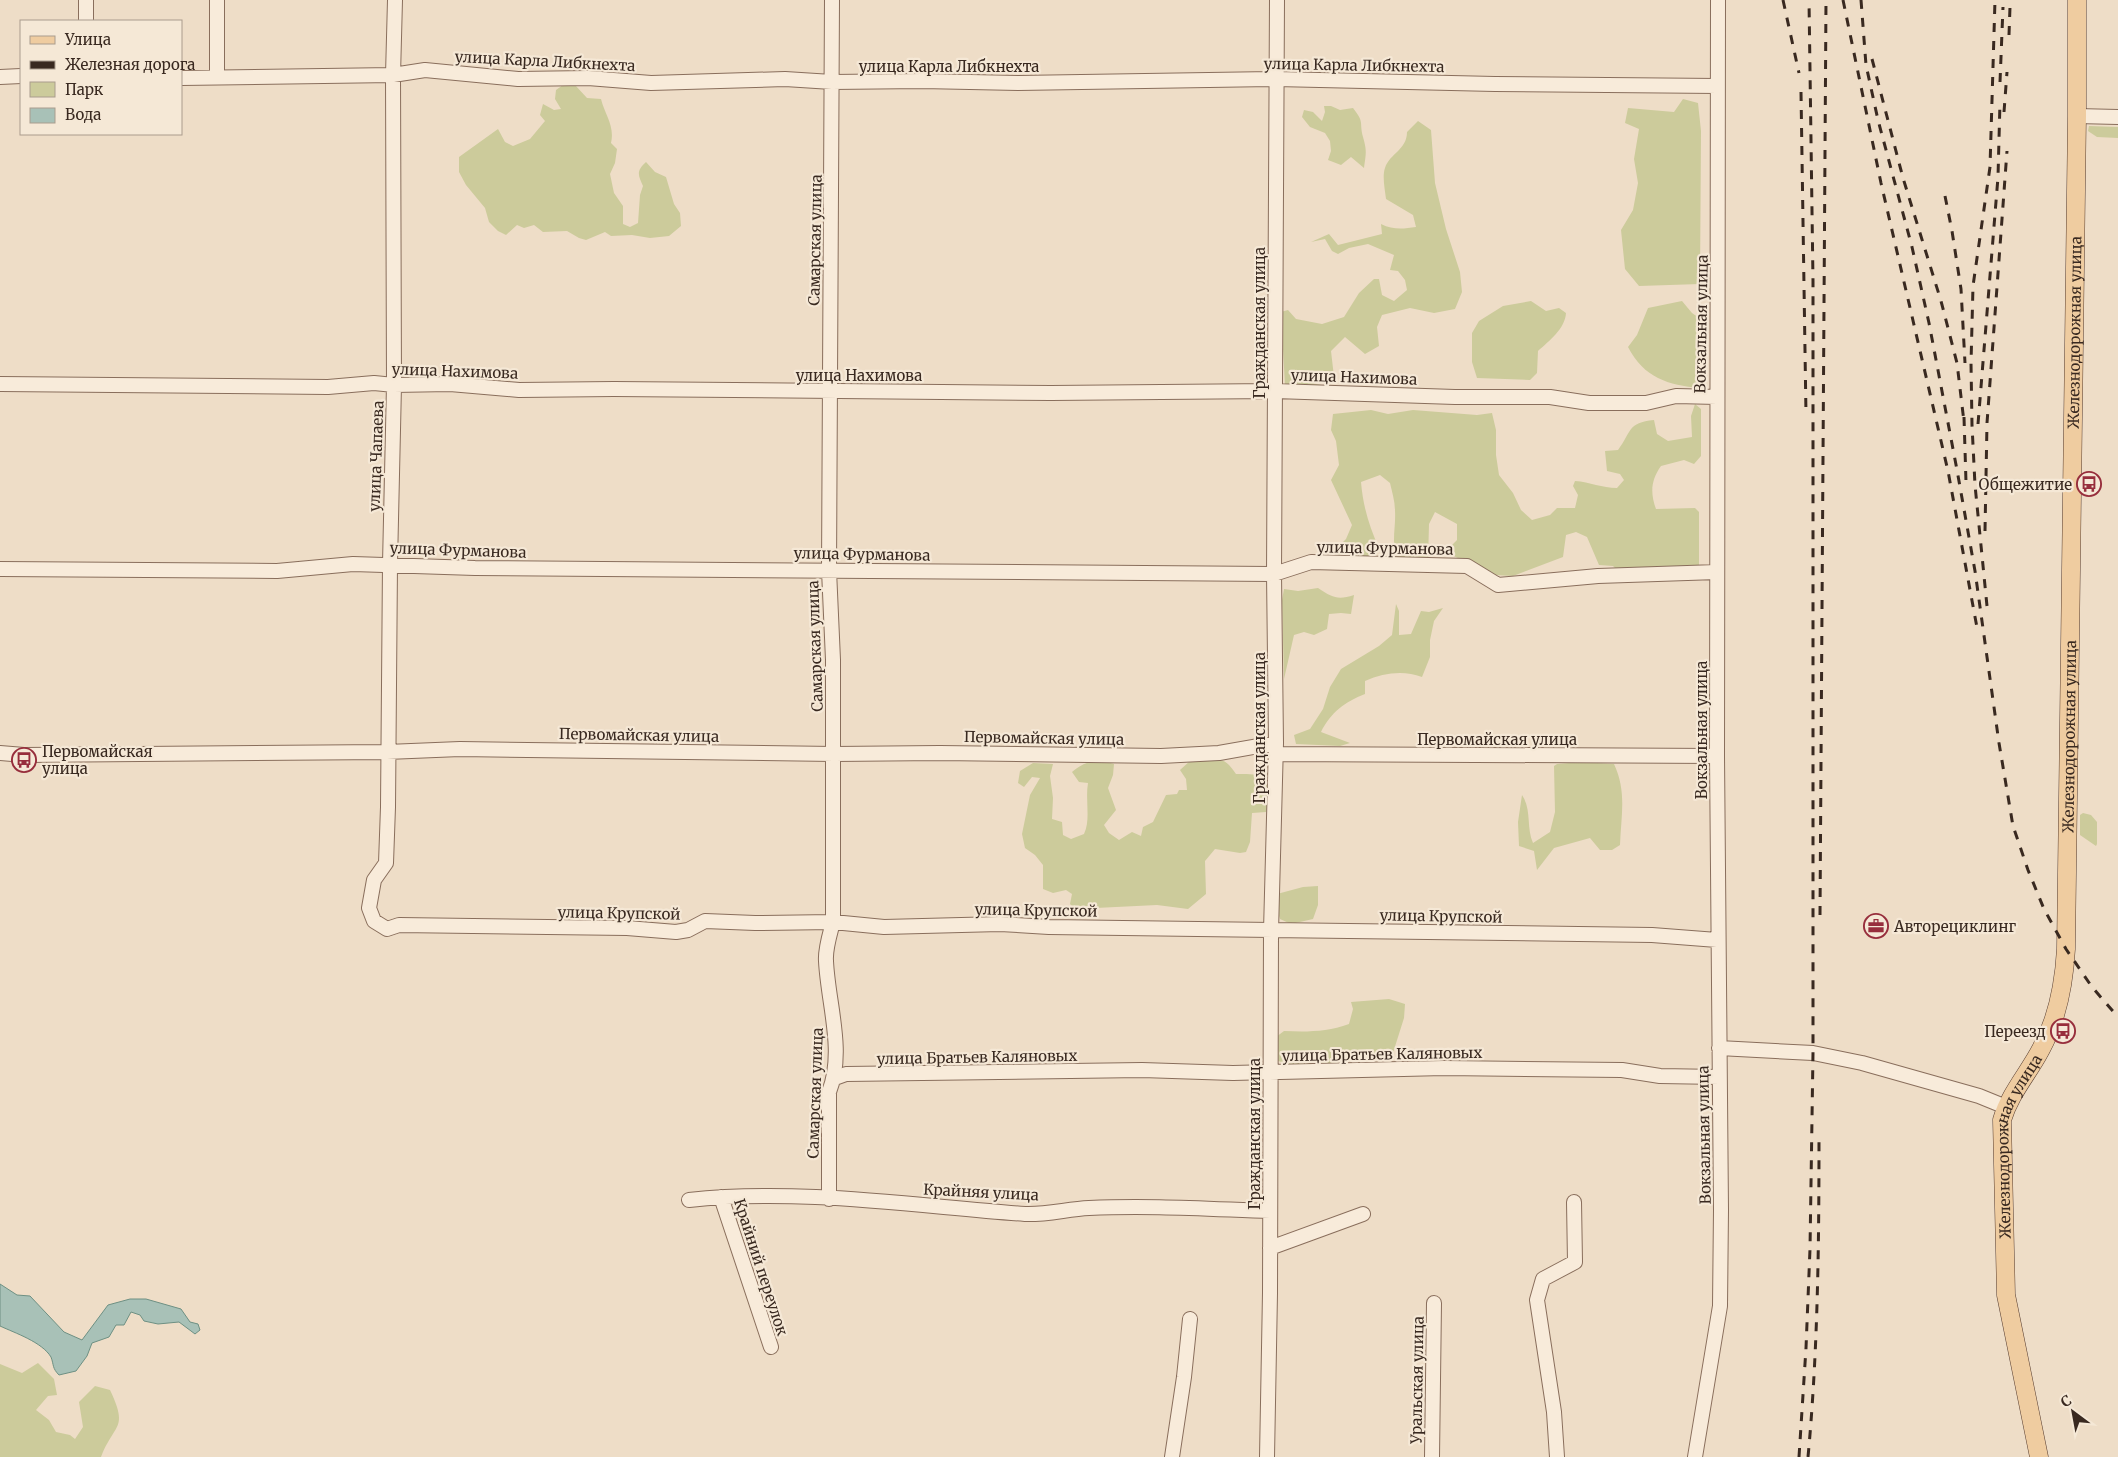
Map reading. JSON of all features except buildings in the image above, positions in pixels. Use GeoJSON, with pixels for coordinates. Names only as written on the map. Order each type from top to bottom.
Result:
{"type":"FeatureCollection","features":[{"type":"Feature","properties":{"kind":"main road","name":"Железнодорожная улица"},"geometry":{"type":"LineString","coordinates":[[2039,1457],[2006,1295],[2002,1120],[2006,1106],[2041,1050],[2052,1026],[2064,979],[2066,949],[2077,0]]}},
{"type":"Feature","properties":{"kind":"street"},"geometry":{"type":"LineString","coordinates":[[86,0],[86,20]]}},
{"type":"Feature","properties":{"kind":"street"},"geometry":{"type":"LineString","coordinates":[[217,0],[217,77]]}},
{"type":"Feature","properties":{"kind":"street","name":"улица Чапаева"},"geometry":{"type":"LineString","coordinates":[[369,908],[374,880],[386,863],[388,807],[387,752],[394,385],[393,75],[395,0]]}},
{"type":"Feature","properties":{"kind":"street","name":"Самарская улица"},"geometry":{"type":"LineString","coordinates":[[829,1199],[830,1092],[835,1078],[834,1036],[825,959],[833,922],[833,660],[829,570],[832,0]]}},
{"type":"Feature","properties":{"kind":"street","name":"Гражданская улица"},"geometry":{"type":"LineString","coordinates":[[1266,1457],[1270,1248],[1269,1071],[1276,748],[1274,574],[1277,0]]}},
{"type":"Feature","properties":{"kind":"street","name":"Вокзальная улица"},"geometry":{"type":"LineString","coordinates":[[1695,1457],[1720,1306],[1716,398],[1718,0]]}},
{"type":"Feature","properties":{"kind":"street","name":"улица Карла Либкнехта"},"geometry":{"type":"LineString","coordinates":[[182,78],[393,75],[426,70],[518,79],[588,78],[651,83],[785,79],[832,82],[1018,83],[1276,79],[1495,84],[1718,86]]}},
{"type":"Feature","properties":{"kind":"street"},"geometry":{"type":"LineString","coordinates":[[0,76],[20,76]]}},
{"type":"Feature","properties":{"kind":"street"},"geometry":{"type":"LineString","coordinates":[[2077,116],[2118,117]]}},
{"type":"Feature","properties":{"kind":"street","name":"улица Нахимова"},"geometry":{"type":"LineString","coordinates":[[0,384],[328,387],[374,383],[394,385],[450,384],[519,390],[614,389],[829,392],[1275,391],[1455,397],[1550,397],[1589,402],[1646,403],[1676,396],[1716,398]]}},
{"type":"Feature","properties":{"kind":"street","name":"улица Фурманова"},"geometry":{"type":"LineString","coordinates":[[0,569],[277,571],[353,564],[390,564],[474,568],[1274,574],[1311,562],[1467,566],[1498,585],[1598,576],[1717,572]]}},
{"type":"Feature","properties":{"kind":"street","name":"Первомайская улица"},"geometry":{"type":"LineString","coordinates":[[0,753],[34,755],[469,750],[1161,756],[1276,748],[1717,756]]}},
{"type":"Feature","properties":{"kind":"street","name":"улица Крупской"},"geometry":{"type":"LineString","coordinates":[[369,908],[374,921],[388,929],[400,925],[627,928],[676,932],[688,930],[705,921],[755,924],[833,922],[884,927],[1000,924],[1271,931],[1652,935],[1717,940]]}},
{"type":"Feature","properties":{"kind":"street"},"geometry":{"type":"LineString","coordinates":[[1719,1048],[1812,1053],[1862,1062],[1979,1096],[2006,1106]]}},
{"type":"Feature","properties":{"kind":"street","name":"улица Братьев Каляновых"},"geometry":{"type":"LineString","coordinates":[[835,1078],[846,1074],[1142,1070],[1234,1073],[1493,1069],[1622,1070],[1660,1076],[1719,1077]]}},
{"type":"Feature","properties":{"kind":"street","name":"Крайняя улица"},"geometry":{"type":"LineString","coordinates":[[689,1200],[721,1197],[829,1199],[942,1206],[1027,1214],[1088,1208],[1133,1207],[1270,1211]]}},
{"type":"Feature","properties":{"kind":"street","name":"Крайний переулок"},"geometry":{"type":"LineString","coordinates":[[721,1197],[770,1347]]}},
{"type":"Feature","properties":{"kind":"street"},"geometry":{"type":"LineString","coordinates":[[1557,1457],[1554,1412],[1537,1300],[1543,1280],[1575,1262],[1574,1202]]}},
{"type":"Feature","properties":{"kind":"street"},"geometry":{"type":"LineString","coordinates":[[1270,1248],[1364,1214]]}},
{"type":"Feature","properties":{"kind":"street","name":"Уральская улица"},"geometry":{"type":"LineString","coordinates":[[1432,1457],[1434,1303]]}},
{"type":"Feature","properties":{"kind":"street"},"geometry":{"type":"LineString","coordinates":[[1172,1457],[1184,1377],[1190,1319]]}},
{"type":"Feature","properties":{"kind":"green space"},"geometry":{"type":"Polygon","coordinates":[[[563,85],[575,85],[587,98],[601,99],[611,126],[611,143],[617,149],[615,163],[610,174],[614,193],[623,206],[623,224],[630,227],[638,223],[640,195],[643,186],[639,171],[643,165],[646,162],[655,172],[666,177],[674,204],[680,213],[681,226],[669,236],[650,238],[632,235],[611,236],[605,232],[586,240],[567,231],[543,232],[534,225],[524,228],[517,225],[506,235],[498,231],[489,222],[485,208],[466,185],[459,172],[459,157],[498,129],[505,142],[513,146],[530,139],[545,121],[540,115],[543,104],[554,110],[561,109],[555,99],[556,90],[563,85]]]}},
{"type":"Feature","properties":{"kind":"green space"},"geometry":{"type":"Polygon","coordinates":[[[1683,99],[1698,103],[1701,131],[1700,284],[1639,286],[1625,269],[1621,230],[1633,210],[1638,183],[1634,159],[1639,129],[1625,123],[1628,108],[1674,112],[1683,99]]]}},
{"type":"Feature","properties":{"kind":"green space"},"geometry":{"type":"Polygon","coordinates":[[[1324,106],[1331,106],[1340,110],[1353,108],[1357,113],[1366,149],[1364,168],[1351,157],[1341,165],[1328,160],[1331,151],[1330,141],[1325,133],[1310,127],[1302,117],[1304,110],[1313,112],[1322,121],[1325,112],[1324,106]]]}},
{"type":"Feature","properties":{"kind":"green space"},"geometry":{"type":"Polygon","coordinates":[[[1418,121],[1431,130],[1435,183],[1446,229],[1460,272],[1462,292],[1455,309],[1434,313],[1410,308],[1382,315],[1377,327],[1379,346],[1365,354],[1345,337],[1331,351],[1334,377],[1320,379],[1297,376],[1298,380],[1321,385],[1285,386],[1281,312],[1288,310],[1296,319],[1322,324],[1344,317],[1359,293],[1374,279],[1379,279],[1382,295],[1394,301],[1407,290],[1405,280],[1398,271],[1390,270],[1394,255],[1368,244],[1349,248],[1338,254],[1332,251],[1325,239],[1311,242],[1329,234],[1338,245],[1382,234],[1381,224],[1398,228],[1416,227],[1413,215],[1386,199],[1384,175],[1387,163],[1404,143],[1407,132],[1418,121]]]}},
{"type":"Feature","properties":{"kind":"green space"},"geometry":{"type":"Polygon","coordinates":[[[2089,126],[2118,127],[2118,138],[2097,137],[2088,131],[2089,126]]]}},
{"type":"Feature","properties":{"kind":"green space"},"geometry":{"type":"Polygon","coordinates":[[[1531,301],[1546,311],[1559,308],[1566,313],[1560,329],[1538,351],[1537,373],[1530,380],[1477,378],[1472,362],[1472,333],[1479,321],[1503,306],[1531,301]]]}},
{"type":"Feature","properties":{"kind":"green space"},"geometry":{"type":"Polygon","coordinates":[[[1682,301],[1692,313],[1702,320],[1700,388],[1667,382],[1649,373],[1634,358],[1628,347],[1637,335],[1648,308],[1682,301]]]}},
{"type":"Feature","properties":{"kind":"green space"},"geometry":{"type":"Polygon","coordinates":[[[1695,404],[1701,409],[1701,456],[1694,464],[1684,460],[1661,466],[1655,476],[1652,492],[1656,509],[1695,508],[1699,512],[1699,567],[1619,572],[1613,566],[1599,565],[1587,537],[1576,532],[1566,535],[1563,557],[1513,576],[1494,575],[1445,552],[1457,540],[1457,524],[1435,512],[1429,524],[1428,561],[1397,558],[1394,547],[1395,507],[1393,497],[1390,483],[1380,475],[1361,482],[1367,516],[1379,548],[1375,559],[1339,557],[1335,550],[1346,539],[1352,525],[1331,480],[1339,465],[1336,441],[1331,430],[1333,414],[1371,410],[1388,414],[1413,410],[1477,415],[1492,413],[1496,430],[1496,455],[1499,475],[1513,493],[1521,510],[1532,520],[1550,515],[1557,508],[1575,508],[1578,495],[1573,486],[1575,481],[1617,488],[1624,480],[1620,474],[1607,471],[1605,451],[1618,450],[1631,429],[1639,423],[1654,420],[1657,434],[1668,441],[1692,437],[1691,416],[1695,404]]]}},
{"type":"Feature","properties":{"kind":"green space"},"geometry":{"type":"Polygon","coordinates":[[[1318,588],[1336,597],[1354,595],[1351,614],[1329,614],[1327,629],[1314,635],[1304,632],[1294,635],[1284,679],[1282,600],[1284,589],[1298,591],[1318,588]]]}},
{"type":"Feature","properties":{"kind":"green space"},"geometry":{"type":"Polygon","coordinates":[[[1396,604],[1399,611],[1399,635],[1411,634],[1421,611],[1429,612],[1443,608],[1434,621],[1430,640],[1430,657],[1422,677],[1394,673],[1365,681],[1365,694],[1351,700],[1334,713],[1321,732],[1350,743],[1340,746],[1296,744],[1294,735],[1310,729],[1323,709],[1330,687],[1341,669],[1379,646],[1392,635],[1396,604]]]}},
{"type":"Feature","properties":{"kind":"green space"},"geometry":{"type":"Polygon","coordinates":[[[1203,759],[1223,760],[1236,774],[1254,775],[1265,779],[1269,782],[1271,799],[1266,812],[1252,813],[1250,842],[1246,852],[1240,853],[1215,849],[1205,861],[1206,894],[1188,909],[1157,905],[1075,909],[1070,904],[1072,894],[1066,890],[1053,893],[1043,889],[1043,865],[1035,855],[1025,848],[1022,834],[1030,795],[1040,778],[1032,777],[1024,787],[1018,783],[1020,771],[1033,763],[1053,764],[1050,776],[1053,798],[1052,819],[1062,822],[1063,835],[1071,839],[1084,834],[1088,816],[1088,783],[1079,782],[1072,772],[1082,765],[1092,762],[1102,761],[1114,764],[1113,775],[1108,788],[1116,810],[1104,825],[1109,833],[1119,840],[1132,832],[1141,836],[1143,827],[1153,822],[1166,795],[1177,794],[1179,790],[1187,790],[1186,779],[1180,770],[1190,761],[1203,759]]]}},
{"type":"Feature","properties":{"kind":"green space"},"geometry":{"type":"Polygon","coordinates":[[[1581,762],[1614,764],[1621,784],[1622,794],[1620,845],[1612,850],[1600,850],[1590,838],[1554,848],[1537,870],[1534,851],[1519,846],[1518,822],[1522,795],[1527,807],[1533,843],[1550,832],[1555,812],[1554,766],[1557,764],[1581,762]]]}},
{"type":"Feature","properties":{"kind":"green space"},"geometry":{"type":"Polygon","coordinates":[[[2083,813],[2091,815],[2097,822],[2096,846],[2080,835],[2080,815],[2083,813]]]}},
{"type":"Feature","properties":{"kind":"green space"},"geometry":{"type":"Polygon","coordinates":[[[1318,886],[1318,905],[1313,919],[1291,924],[1280,919],[1276,906],[1277,894],[1303,887],[1318,886]]]}},
{"type":"Feature","properties":{"kind":"green space"},"geometry":{"type":"Polygon","coordinates":[[[1389,999],[1405,1004],[1404,1018],[1392,1056],[1301,1067],[1278,1061],[1276,1037],[1284,1031],[1317,1031],[1341,1027],[1349,1024],[1353,1009],[1351,1002],[1389,999]]]}},
{"type":"Feature","properties":{"kind":"green space"},"geometry":{"type":"Polygon","coordinates":[[[38,1363],[54,1379],[57,1395],[48,1396],[36,1410],[49,1420],[56,1432],[70,1435],[75,1439],[83,1427],[79,1402],[95,1386],[110,1390],[116,1403],[119,1420],[118,1426],[101,1457],[0,1457],[0,1364],[22,1373],[38,1363]]]}},
{"type":"Feature","properties":{"kind":"water"},"geometry":{"type":"Polygon","coordinates":[[[0,1284],[17,1295],[30,1296],[64,1332],[82,1340],[108,1305],[130,1299],[146,1299],[181,1309],[190,1322],[198,1324],[200,1330],[195,1334],[179,1322],[158,1324],[144,1321],[140,1315],[131,1312],[124,1325],[116,1325],[109,1337],[92,1343],[87,1356],[76,1371],[59,1375],[54,1368],[51,1357],[41,1347],[28,1338],[0,1326],[0,1284]]]}},
{"type":"Feature","properties":{"kind":"railway"},"geometry":{"type":"LineString","coordinates":[[1783,0],[1799,73]]}},
{"type":"Feature","properties":{"kind":"railway"},"geometry":{"type":"LineString","coordinates":[[1799,1457],[1810,1249],[1813,1053],[1813,281],[1809,0]]}},
{"type":"Feature","properties":{"kind":"railway"},"geometry":{"type":"LineString","coordinates":[[1820,915],[1826,0]]}},
{"type":"Feature","properties":{"kind":"railway"},"geometry":{"type":"LineString","coordinates":[[1843,0],[1881,183],[1948,471],[1978,633]]}},
{"type":"Feature","properties":{"kind":"railway"},"geometry":{"type":"LineString","coordinates":[[1861,0],[1866,65],[1878,120],[1912,247],[1929,323],[1957,470],[1975,571],[1999,743],[2013,826],[2044,909],[2066,949],[2092,987],[2118,1017]]}},
{"type":"Feature","properties":{"kind":"railway"},"geometry":{"type":"LineString","coordinates":[[1987,606],[1975,485],[1971,363],[1973,286],[1990,167],[1995,0]]}},
{"type":"Feature","properties":{"kind":"railway"},"geometry":{"type":"LineString","coordinates":[[2000,82],[2003,7]]}},
{"type":"Feature","properties":{"kind":"railway"},"geometry":{"type":"LineString","coordinates":[[2009,35],[2010,7]]}},
{"type":"Feature","properties":{"kind":"railway"},"geometry":{"type":"LineString","coordinates":[[1872,59],[1903,178],[1941,301],[1957,363],[1964,422]]}},
{"type":"Feature","properties":{"kind":"railway"},"geometry":{"type":"LineString","coordinates":[[2004,112],[2007,72]]}},
{"type":"Feature","properties":{"kind":"railway"},"geometry":{"type":"LineString","coordinates":[[1801,92],[1806,415]]}},
{"type":"Feature","properties":{"kind":"railway"},"geometry":{"type":"LineString","coordinates":[[1978,424],[1998,177],[2000,102]]}},
{"type":"Feature","properties":{"kind":"railway"},"geometry":{"type":"LineString","coordinates":[[1985,531],[1987,423],[2007,151]]}},
{"type":"Feature","properties":{"kind":"railway"},"geometry":{"type":"LineString","coordinates":[[1945,196],[1961,289],[1965,363]]}},
{"type":"Feature","properties":{"kind":"railway"},"geometry":{"type":"LineString","coordinates":[[1964,417],[1966,482]]}},
{"type":"Feature","properties":{"kind":"railway"},"geometry":{"type":"LineString","coordinates":[[1808,1457],[1816,1336],[1819,1135]]}},
{"type":"Feature","properties":{"kind":"place","name":"Общежитие"},"geometry":{"type":"Point","coordinates":[2089,484]}},
{"type":"Feature","properties":{"kind":"place","name":"Первомайская улица"},"geometry":{"type":"Point","coordinates":[24,760]}},
{"type":"Feature","properties":{"kind":"place","name":"Авторециклинг"},"geometry":{"type":"Point","coordinates":[1876,926]}},
{"type":"Feature","properties":{"kind":"place","name":"Переезд"},"geometry":{"type":"Point","coordinates":[2063,1031]}}]}
